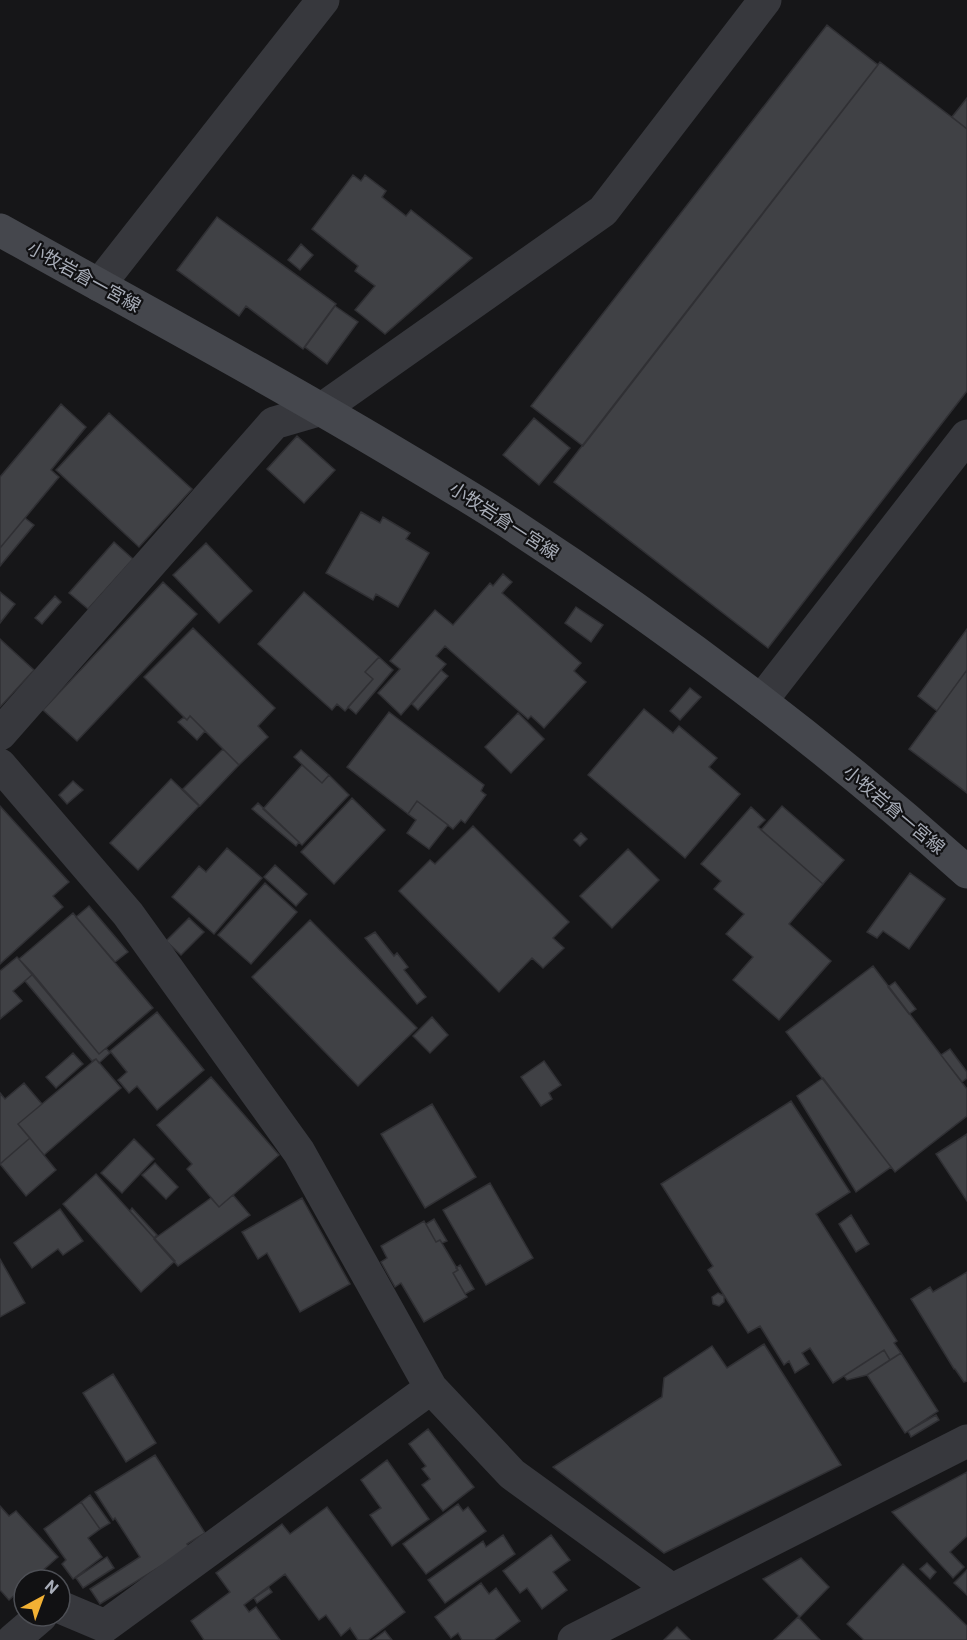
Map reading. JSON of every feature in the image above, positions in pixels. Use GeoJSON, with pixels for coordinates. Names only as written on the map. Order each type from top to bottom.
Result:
{"type":"FeatureCollection","features":[{"type":"Feature","properties":{"kind":"main road","name":"小牧岩倉一宮線"},"geometry":{"type":"LineString","coordinates":[[0,230],[322,409],[501,517],[654,621],[761,701],[908,818],[967,872]]}},
{"type":"Feature","properties":{"kind":"street"},"geometry":{"type":"LineString","coordinates":[[99,285],[323,0]]}},
{"type":"Feature","properties":{"kind":"street"},"geometry":{"type":"LineString","coordinates":[[0,734],[274,423],[322,409],[603,211],[765,0]]}},
{"type":"Feature","properties":{"kind":"street"},"geometry":{"type":"LineString","coordinates":[[761,701],[967,436]]}},
{"type":"Feature","properties":{"kind":"street"},"geometry":{"type":"LineString","coordinates":[[0,765],[128,914],[299,1152],[431,1388],[512,1474],[672,1590]]}},
{"type":"Feature","properties":{"kind":"street"},"geometry":{"type":"LineString","coordinates":[[72,1612],[105,1626],[431,1388]]}},
{"type":"Feature","properties":{"kind":"street"},"geometry":{"type":"LineString","coordinates":[[574,1640],[967,1440]]}},
{"type":"Feature","properties":{"kind":"street"},"geometry":{"type":"LineString","coordinates":[[13,1640],[27,1628]]}},
{"type":"Feature","properties":{"kind":"building"},"geometry":{"type":"Polygon","coordinates":[[[827,25],[878,65],[583,446],[531,406],[827,25]]]}},
{"type":"Feature","properties":{"kind":"building"},"geometry":{"type":"Polygon","coordinates":[[[880,62],[967,129],[967,391],[768,648],[554,482],[880,62]]]}},
{"type":"Feature","properties":{"kind":"building"},"geometry":{"type":"Polygon","coordinates":[[[967,98],[967,129],[952,117],[967,98]]]}},
{"type":"Feature","properties":{"kind":"building"},"geometry":{"type":"Polygon","coordinates":[[[353,175],[361,181],[365,175],[386,191],[382,197],[406,216],[411,210],[472,258],[385,334],[355,310],[375,286],[355,271],[358,266],[312,229],[353,175]]]}},
{"type":"Feature","properties":{"kind":"building"},"geometry":{"type":"Polygon","coordinates":[[[217,217],[336,304],[303,349],[246,306],[239,316],[177,270],[217,217]]]}},
{"type":"Feature","properties":{"kind":"building"},"geometry":{"type":"Polygon","coordinates":[[[301,244],[313,255],[300,270],[288,260],[301,244]]]}},
{"type":"Feature","properties":{"kind":"building"},"geometry":{"type":"Polygon","coordinates":[[[335,306],[358,322],[327,364],[305,347],[335,306]]]}},
{"type":"Feature","properties":{"kind":"building"},"geometry":{"type":"Polygon","coordinates":[[[61,404],[86,427],[51,470],[59,477],[0,548],[0,477],[61,404]]]}},
{"type":"Feature","properties":{"kind":"building"},"geometry":{"type":"Polygon","coordinates":[[[109,413],[192,489],[139,547],[56,470],[109,413]]]}},
{"type":"Feature","properties":{"kind":"building"},"geometry":{"type":"Polygon","coordinates":[[[534,418],[570,448],[539,485],[503,455],[534,418]]]}},
{"type":"Feature","properties":{"kind":"building"},"geometry":{"type":"Polygon","coordinates":[[[297,436],[335,470],[304,503],[267,469],[297,436]]]}},
{"type":"Feature","properties":{"kind":"building"},"geometry":{"type":"Polygon","coordinates":[[[361,512],[380,523],[383,517],[410,533],[406,539],[429,553],[398,607],[376,594],[373,600],[326,573],[361,512]]]}},
{"type":"Feature","properties":{"kind":"building"},"geometry":{"type":"Polygon","coordinates":[[[25,518],[34,525],[0,566],[0,548],[25,518]]]}},
{"type":"Feature","properties":{"kind":"building"},"geometry":{"type":"Polygon","coordinates":[[[114,542],[133,559],[88,609],[69,593],[114,542]]]}},
{"type":"Feature","properties":{"kind":"building"},"geometry":{"type":"Polygon","coordinates":[[[206,543],[252,591],[219,623],[173,575],[206,543]]]}},
{"type":"Feature","properties":{"kind":"building"},"geometry":{"type":"Polygon","coordinates":[[[503,574],[512,582],[502,593],[581,663],[574,671],[586,682],[544,728],[531,716],[528,719],[445,646],[436,656],[446,664],[401,715],[378,693],[400,669],[390,661],[435,610],[453,625],[490,583],[493,586],[503,574]]]}},
{"type":"Feature","properties":{"kind":"building"},"geometry":{"type":"Polygon","coordinates":[[[163,582],[197,614],[77,741],[43,710],[163,582]]]}},
{"type":"Feature","properties":{"kind":"building"},"geometry":{"type":"Polygon","coordinates":[[[0,592],[15,604],[0,623],[0,592]]]}},
{"type":"Feature","properties":{"kind":"building"},"geometry":{"type":"Polygon","coordinates":[[[304,592],[379,657],[365,672],[373,679],[345,711],[337,704],[332,710],[258,644],[304,592]]]}},
{"type":"Feature","properties":{"kind":"building"},"geometry":{"type":"Polygon","coordinates":[[[55,596],[61,602],[42,624],[35,618],[55,596]]]}},
{"type":"Feature","properties":{"kind":"building"},"geometry":{"type":"Polygon","coordinates":[[[576,607],[603,625],[591,642],[565,623],[576,607]]]}},
{"type":"Feature","properties":{"kind":"building"},"geometry":{"type":"Polygon","coordinates":[[[193,628],[275,708],[258,726],[268,737],[239,765],[190,716],[187,720],[144,677],[193,628]]]}},
{"type":"Feature","properties":{"kind":"building"},"geometry":{"type":"Polygon","coordinates":[[[967,629],[967,670],[937,711],[918,696],[967,629]]]}},
{"type":"Feature","properties":{"kind":"building"},"geometry":{"type":"Polygon","coordinates":[[[0,639],[34,670],[0,707],[0,639]]]}},
{"type":"Feature","properties":{"kind":"building"},"geometry":{"type":"Polygon","coordinates":[[[379,657],[393,670],[356,714],[348,707],[373,679],[365,672],[379,657]]]}},
{"type":"Feature","properties":{"kind":"building"},"geometry":{"type":"Polygon","coordinates":[[[441,670],[448,676],[418,710],[412,704],[441,670]]]}},
{"type":"Feature","properties":{"kind":"building"},"geometry":{"type":"Polygon","coordinates":[[[967,670],[967,793],[909,749],[967,670]]]}},
{"type":"Feature","properties":{"kind":"building"},"geometry":{"type":"Polygon","coordinates":[[[690,688],[701,697],[680,720],[670,711],[690,688]]]}},
{"type":"Feature","properties":{"kind":"building"},"geometry":{"type":"Polygon","coordinates":[[[644,709],[673,733],[679,726],[717,758],[709,767],[740,794],[685,858],[588,775],[644,709]]]}},
{"type":"Feature","properties":{"kind":"building"},"geometry":{"type":"Polygon","coordinates":[[[389,712],[484,785],[481,791],[486,795],[465,823],[461,820],[453,829],[417,801],[408,814],[347,767],[389,712]]]}},
{"type":"Feature","properties":{"kind":"building"},"geometry":{"type":"Polygon","coordinates":[[[518,713],[544,739],[511,773],[485,747],[518,713]]]}},
{"type":"Feature","properties":{"kind":"building"},"geometry":{"type":"Polygon","coordinates":[[[190,716],[205,731],[197,740],[178,722],[184,717],[187,720],[190,716]]]}},
{"type":"Feature","properties":{"kind":"building"},"geometry":{"type":"Polygon","coordinates":[[[223,749],[239,765],[200,806],[183,789],[223,749]]]}},
{"type":"Feature","properties":{"kind":"building"},"geometry":{"type":"Polygon","coordinates":[[[301,750],[329,775],[322,783],[294,757],[301,750]]]}},
{"type":"Feature","properties":{"kind":"building"},"geometry":{"type":"Polygon","coordinates":[[[302,765],[322,783],[329,775],[349,795],[302,845],[263,809],[302,765]]]}},
{"type":"Feature","properties":{"kind":"building"},"geometry":{"type":"Polygon","coordinates":[[[171,779],[199,806],[138,870],[110,843],[171,779]]]}},
{"type":"Feature","properties":{"kind":"building"},"geometry":{"type":"Polygon","coordinates":[[[73,781],[83,790],[67,804],[59,795],[73,781]]]}},
{"type":"Feature","properties":{"kind":"building"},"geometry":{"type":"Polygon","coordinates":[[[352,798],[385,830],[334,884],[301,852],[352,798]]]}},
{"type":"Feature","properties":{"kind":"building"},"geometry":{"type":"Polygon","coordinates":[[[417,801],[448,825],[429,849],[407,833],[416,820],[408,814],[417,801]]]}},
{"type":"Feature","properties":{"kind":"building"},"geometry":{"type":"Polygon","coordinates":[[[258,803],[299,842],[296,846],[252,809],[258,803]]]}},
{"type":"Feature","properties":{"kind":"building"},"geometry":{"type":"Polygon","coordinates":[[[0,806],[69,882],[53,896],[63,907],[0,964],[0,806]]]}},
{"type":"Feature","properties":{"kind":"building"},"geometry":{"type":"Polygon","coordinates":[[[782,806],[844,860],[823,884],[761,830],[782,806]]]}},
{"type":"Feature","properties":{"kind":"building"},"geometry":{"type":"Polygon","coordinates":[[[751,807],[765,820],[758,827],[823,884],[789,924],[831,961],[779,1020],[733,980],[753,957],[726,934],[744,914],[714,889],[721,881],[701,864],[751,807]]]}},
{"type":"Feature","properties":{"kind":"building"},"geometry":{"type":"Polygon","coordinates":[[[473,826],[569,922],[553,938],[564,948],[543,968],[532,958],[499,992],[399,891],[430,860],[435,864],[473,826]]]}},
{"type":"Feature","properties":{"kind":"building"},"geometry":{"type":"Polygon","coordinates":[[[581,833],[587,839],[580,846],[574,840],[581,833]]]}},
{"type":"Feature","properties":{"kind":"building"},"geometry":{"type":"Polygon","coordinates":[[[227,848],[262,878],[214,934],[172,897],[199,866],[206,872],[227,848]]]}},
{"type":"Feature","properties":{"kind":"building"},"geometry":{"type":"Polygon","coordinates":[[[628,849],[659,880],[612,928],[580,896],[628,849]]]}},
{"type":"Feature","properties":{"kind":"building"},"geometry":{"type":"Polygon","coordinates":[[[275,865],[307,894],[296,906],[264,877],[275,865]]]}},
{"type":"Feature","properties":{"kind":"building"},"geometry":{"type":"Polygon","coordinates":[[[910,873],[945,899],[909,949],[883,931],[877,938],[867,932],[910,873]]]}},
{"type":"Feature","properties":{"kind":"building"},"geometry":{"type":"Polygon","coordinates":[[[265,883],[297,912],[251,964],[218,935],[265,883]]]}},
{"type":"Feature","properties":{"kind":"building"},"geometry":{"type":"Polygon","coordinates":[[[89,906],[128,952],[115,962],[76,917],[89,906]]]}},
{"type":"Feature","properties":{"kind":"building"},"geometry":{"type":"Polygon","coordinates":[[[73,913],[153,1008],[99,1054],[19,959],[73,913]]]}},
{"type":"Feature","properties":{"kind":"building"},"geometry":{"type":"Polygon","coordinates":[[[189,918],[204,932],[181,955],[166,941],[189,918]]]}},
{"type":"Feature","properties":{"kind":"building"},"geometry":{"type":"Polygon","coordinates":[[[310,920],[417,1028],[358,1086],[252,977],[310,920]]]}},
{"type":"Feature","properties":{"kind":"building"},"geometry":{"type":"Polygon","coordinates":[[[375,932],[394,956],[397,953],[408,967],[404,970],[426,997],[417,1004],[365,938],[375,932]]]}},
{"type":"Feature","properties":{"kind":"building"},"geometry":{"type":"Polygon","coordinates":[[[17,957],[33,974],[13,991],[22,1001],[0,1019],[0,971],[17,957]]]}},
{"type":"Feature","properties":{"kind":"building"},"geometry":{"type":"Polygon","coordinates":[[[873,966],[967,1089],[967,1116],[895,1172],[786,1032],[873,966]]]}},
{"type":"Feature","properties":{"kind":"building"},"geometry":{"type":"Polygon","coordinates":[[[33,974],[99,1054],[106,1048],[110,1053],[99,1063],[96,1059],[92,1061],[25,981],[33,974]]]}},
{"type":"Feature","properties":{"kind":"building"},"geometry":{"type":"Polygon","coordinates":[[[895,982],[916,1009],[909,1014],[888,987],[895,982]]]}},
{"type":"Feature","properties":{"kind":"building"},"geometry":{"type":"Polygon","coordinates":[[[157,1012],[204,1070],[157,1110],[137,1086],[129,1093],[118,1080],[127,1072],[110,1051],[157,1012]]]}},
{"type":"Feature","properties":{"kind":"building"},"geometry":{"type":"Polygon","coordinates":[[[432,1017],[448,1035],[430,1053],[413,1036],[432,1017]]]}},
{"type":"Feature","properties":{"kind":"building"},"geometry":{"type":"Polygon","coordinates":[[[950,1049],[967,1072],[967,1078],[962,1082],[941,1055],[950,1049]]]}},
{"type":"Feature","properties":{"kind":"building"},"geometry":{"type":"Polygon","coordinates":[[[73,1053],[83,1064],[56,1088],[46,1077],[73,1053]]]}},
{"type":"Feature","properties":{"kind":"building"},"geometry":{"type":"Polygon","coordinates":[[[96,1059],[121,1088],[44,1155],[18,1124],[96,1059]]]}},
{"type":"Feature","properties":{"kind":"building"},"geometry":{"type":"Polygon","coordinates":[[[544,1061],[561,1085],[549,1093],[552,1099],[541,1106],[521,1077],[544,1061]]]}},
{"type":"Feature","properties":{"kind":"building"},"geometry":{"type":"Polygon","coordinates":[[[211,1077],[279,1155],[219,1207],[187,1169],[192,1164],[157,1125],[211,1077]]]}},
{"type":"Feature","properties":{"kind":"building"},"geometry":{"type":"Polygon","coordinates":[[[823,1078],[891,1167],[856,1192],[797,1096],[823,1078]]]}},
{"type":"Feature","properties":{"kind":"building"},"geometry":{"type":"Polygon","coordinates":[[[24,1083],[42,1104],[18,1124],[30,1138],[0,1164],[0,1093],[5,1099],[24,1083]]]}},
{"type":"Feature","properties":{"kind":"building"},"geometry":{"type":"Polygon","coordinates":[[[791,1101],[850,1192],[816,1214],[897,1341],[894,1343],[901,1353],[890,1360],[884,1350],[833,1383],[810,1348],[802,1353],[809,1364],[795,1373],[789,1361],[784,1365],[760,1326],[748,1333],[708,1270],[713,1266],[661,1184],[791,1101]]]}},
{"type":"Feature","properties":{"kind":"building"},"geometry":{"type":"Polygon","coordinates":[[[432,1104],[476,1177],[425,1208],[381,1134],[432,1104]]]}},
{"type":"Feature","properties":{"kind":"building"},"geometry":{"type":"Polygon","coordinates":[[[967,1134],[967,1201],[936,1154],[967,1134]]]}},
{"type":"Feature","properties":{"kind":"building"},"geometry":{"type":"Polygon","coordinates":[[[30,1138],[56,1170],[26,1196],[0,1164],[30,1138]]]}},
{"type":"Feature","properties":{"kind":"building"},"geometry":{"type":"Polygon","coordinates":[[[134,1139],[154,1159],[122,1193],[101,1173],[134,1139]]]}},
{"type":"Feature","properties":{"kind":"building"},"geometry":{"type":"Polygon","coordinates":[[[155,1163],[178,1187],[166,1199],[142,1175],[155,1163]]]}},
{"type":"Feature","properties":{"kind":"building"},"geometry":{"type":"Polygon","coordinates":[[[96,1174],[175,1261],[141,1292],[63,1204],[96,1174]]]}},
{"type":"Feature","properties":{"kind":"building"},"geometry":{"type":"Polygon","coordinates":[[[490,1183],[533,1258],[486,1285],[443,1210],[490,1183]]]}},
{"type":"Feature","properties":{"kind":"building"},"geometry":{"type":"Polygon","coordinates":[[[233,1195],[250,1215],[178,1266],[154,1239],[211,1198],[219,1207],[233,1195]]]}},
{"type":"Feature","properties":{"kind":"building"},"geometry":{"type":"Polygon","coordinates":[[[302,1198],[350,1284],[300,1312],[267,1253],[258,1259],[242,1232],[302,1198]]]}},
{"type":"Feature","properties":{"kind":"building"},"geometry":{"type":"Polygon","coordinates":[[[132,1208],[157,1235],[154,1238],[130,1211],[132,1208]]]}},
{"type":"Feature","properties":{"kind":"building"},"geometry":{"type":"Polygon","coordinates":[[[60,1209],[83,1241],[63,1255],[58,1249],[32,1268],[14,1243],[60,1209]]]}},
{"type":"Feature","properties":{"kind":"building"},"geometry":{"type":"Polygon","coordinates":[[[851,1215],[869,1244],[856,1252],[839,1224],[851,1215]]]}},
{"type":"Feature","properties":{"kind":"building"},"geometry":{"type":"Polygon","coordinates":[[[434,1219],[447,1241],[436,1242],[426,1224],[434,1219]]]}},
{"type":"Feature","properties":{"kind":"building"},"geometry":{"type":"Polygon","coordinates":[[[424,1221],[436,1242],[440,1240],[458,1270],[453,1273],[467,1297],[424,1322],[401,1283],[395,1287],[381,1262],[387,1258],[381,1246],[424,1221]]]}},
{"type":"Feature","properties":{"kind":"building"},"geometry":{"type":"Polygon","coordinates":[[[0,1259],[25,1303],[0,1317],[0,1259]]]}},
{"type":"Feature","properties":{"kind":"building"},"geometry":{"type":"Polygon","coordinates":[[[460,1265],[474,1289],[465,1294],[453,1273],[460,1265]]]}},
{"type":"Feature","properties":{"kind":"building"},"geometry":{"type":"Polygon","coordinates":[[[967,1272],[967,1381],[964,1382],[911,1299],[930,1287],[933,1292],[967,1272]]]}},
{"type":"Feature","properties":{"kind":"building"},"geometry":{"type":"Polygon","coordinates":[[[718,1293],[724,1296],[724,1302],[719,1306],[713,1304],[712,1297],[718,1293]]]}},
{"type":"Feature","properties":{"kind":"building"},"geometry":{"type":"Polygon","coordinates":[[[764,1344],[841,1465],[664,1553],[553,1467],[662,1397],[664,1378],[712,1346],[727,1368],[764,1344]]]}},
{"type":"Feature","properties":{"kind":"building"},"geometry":{"type":"Polygon","coordinates":[[[884,1350],[890,1360],[867,1375],[847,1380],[844,1376],[884,1350]]]}},
{"type":"Feature","properties":{"kind":"building"},"geometry":{"type":"Polygon","coordinates":[[[901,1353],[938,1411],[905,1433],[867,1375],[901,1353]]]}},
{"type":"Feature","properties":{"kind":"building"},"geometry":{"type":"Polygon","coordinates":[[[113,1374],[156,1443],[126,1462],[83,1393],[113,1374]]]}},
{"type":"Feature","properties":{"kind":"building"},"geometry":{"type":"Polygon","coordinates":[[[936,1415],[939,1420],[911,1437],[908,1431],[936,1415]]]}},
{"type":"Feature","properties":{"kind":"building"},"geometry":{"type":"Polygon","coordinates":[[[428,1429],[474,1487],[443,1511],[422,1485],[430,1479],[422,1469],[426,1466],[409,1444],[428,1429]]]}},
{"type":"Feature","properties":{"kind":"building"},"geometry":{"type":"Polygon","coordinates":[[[155,1455],[205,1533],[187,1544],[190,1548],[100,1604],[90,1589],[140,1557],[95,1492],[155,1455]]]}},
{"type":"Feature","properties":{"kind":"building"},"geometry":{"type":"Polygon","coordinates":[[[387,1460],[429,1519],[392,1546],[370,1515],[381,1508],[361,1480],[387,1460]]]}},
{"type":"Feature","properties":{"kind":"building"},"geometry":{"type":"Polygon","coordinates":[[[967,1472],[967,1536],[950,1552],[964,1567],[953,1578],[892,1512],[967,1472]]]}},
{"type":"Feature","properties":{"kind":"building"},"geometry":{"type":"Polygon","coordinates":[[[90,1495],[110,1523],[100,1529],[81,1502],[90,1495]]]}},
{"type":"Feature","properties":{"kind":"building"},"geometry":{"type":"Polygon","coordinates":[[[81,1502],[100,1529],[88,1538],[102,1557],[73,1579],[72,1568],[65,1568],[62,1564],[66,1560],[44,1529],[81,1502]]]}},
{"type":"Feature","properties":{"kind":"building"},"geometry":{"type":"Polygon","coordinates":[[[458,1504],[463,1511],[468,1507],[486,1531],[426,1574],[403,1544],[458,1504]]]}},
{"type":"Feature","properties":{"kind":"building"},"geometry":{"type":"Polygon","coordinates":[[[0,1506],[9,1516],[16,1511],[58,1557],[46,1568],[12,1568],[12,1597],[9,1600],[0,1590],[0,1506]]]}},
{"type":"Feature","properties":{"kind":"building"},"geometry":{"type":"Polygon","coordinates":[[[327,1507],[405,1612],[368,1640],[358,1640],[350,1628],[341,1636],[326,1615],[319,1620],[285,1574],[244,1605],[249,1612],[256,1607],[280,1640],[204,1640],[191,1621],[230,1592],[216,1573],[282,1524],[290,1534],[327,1507]]]}},
{"type":"Feature","properties":{"kind":"building"},"geometry":{"type":"Polygon","coordinates":[[[503,1535],[515,1554],[445,1603],[428,1580],[483,1541],[486,1547],[503,1535]]]}},
{"type":"Feature","properties":{"kind":"building"},"geometry":{"type":"Polygon","coordinates":[[[551,1535],[570,1560],[553,1572],[567,1590],[542,1609],[527,1588],[520,1593],[503,1571],[551,1535]]]}},
{"type":"Feature","properties":{"kind":"building"},"geometry":{"type":"Polygon","coordinates":[[[107,1557],[114,1568],[83,1588],[76,1578],[107,1557]]]}},
{"type":"Feature","properties":{"kind":"building"},"geometry":{"type":"Polygon","coordinates":[[[801,1558],[829,1587],[800,1617],[763,1579],[801,1558]]]}},
{"type":"Feature","properties":{"kind":"building"},"geometry":{"type":"Polygon","coordinates":[[[927,1563],[936,1572],[930,1579],[920,1569],[927,1563]]]}},
{"type":"Feature","properties":{"kind":"building"},"geometry":{"type":"Polygon","coordinates":[[[903,1564],[967,1626],[967,1640],[864,1640],[847,1624],[903,1564]]]}},
{"type":"Feature","properties":{"kind":"building"},"geometry":{"type":"Polygon","coordinates":[[[967,1570],[967,1595],[954,1583],[967,1570]]]}},
{"type":"Feature","properties":{"kind":"building"},"geometry":{"type":"Polygon","coordinates":[[[481,1583],[489,1594],[496,1588],[520,1621],[494,1640],[462,1640],[458,1633],[451,1638],[435,1617],[481,1583]]]}},
{"type":"Feature","properties":{"kind":"building"},"geometry":{"type":"Polygon","coordinates":[[[269,1588],[272,1592],[257,1603],[254,1598],[269,1588]]]}},
{"type":"Feature","properties":{"kind":"building"},"geometry":{"type":"Polygon","coordinates":[[[798,1617],[820,1640],[774,1640],[798,1617]]]}},
{"type":"Feature","properties":{"kind":"building"},"geometry":{"type":"Polygon","coordinates":[[[677,1627],[690,1640],[664,1640],[677,1627]]]}},
{"type":"Feature","properties":{"kind":"building"},"geometry":{"type":"Polygon","coordinates":[[[385,1631],[392,1640],[373,1640],[385,1631]]]}}]}
